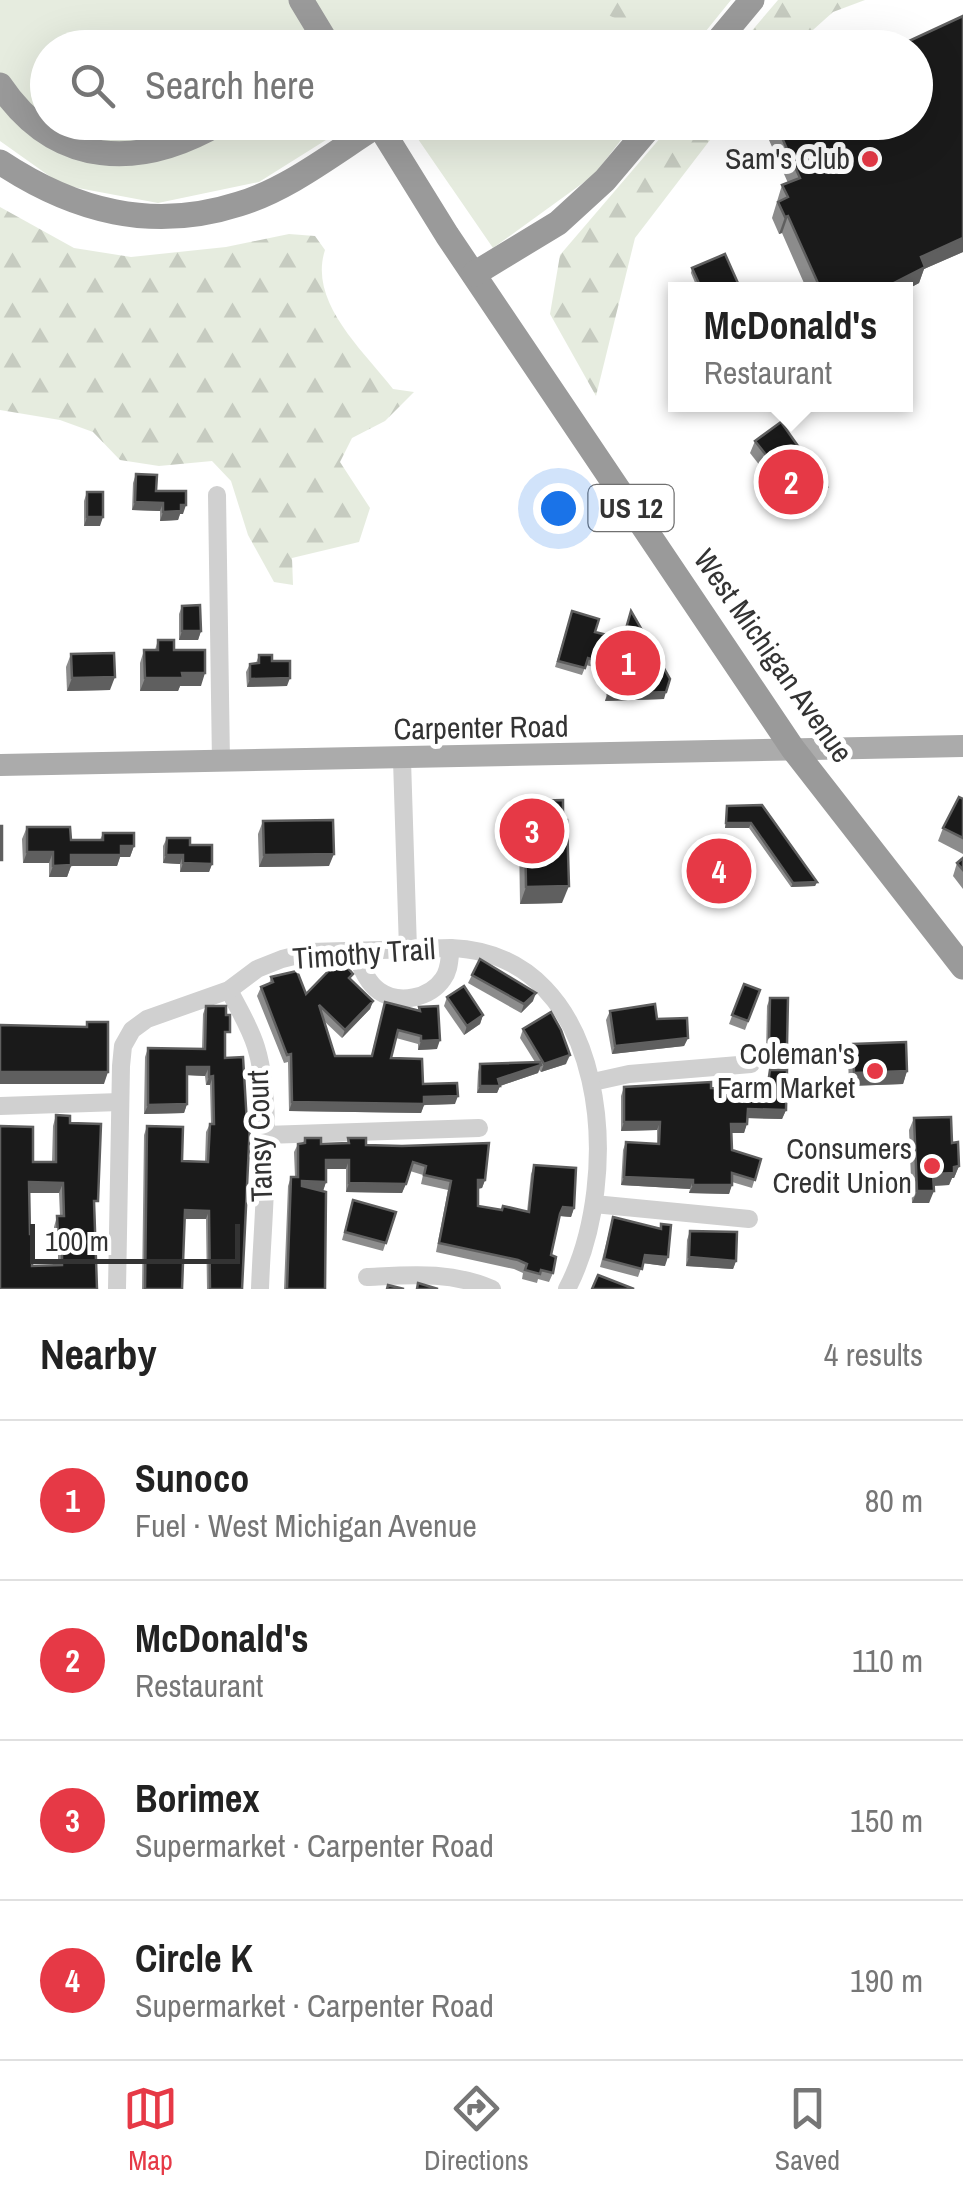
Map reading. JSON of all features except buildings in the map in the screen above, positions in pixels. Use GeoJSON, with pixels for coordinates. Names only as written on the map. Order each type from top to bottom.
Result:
{"type":"FeatureCollection","features":[{"type":"Feature","properties":{"kind":"highway"},"geometry":{"type":"LineString","coordinates":[[301,0],[319,30]]}},
{"type":"Feature","properties":{"kind":"highway"},"geometry":{"type":"LineString","coordinates":[[727,30],[752,0]]}},
{"type":"Feature","properties":{"kind":"highway"},"geometry":{"type":"LineString","coordinates":[[0,85],[30,119]]}},
{"type":"Feature","properties":{"kind":"highway"},"geometry":{"type":"LineString","coordinates":[[62,140],[81,148],[124,156],[164,150],[192,140]]}},
{"type":"Feature","properties":{"kind":"highway"},"geometry":{"type":"LineString","coordinates":[[0,162],[75,204],[116,214],[196,214],[240,204],[287,182],[353,140]]}},
{"type":"Feature","properties":{"kind":"highway","name":"West Michigan Avenue"},"geometry":{"type":"LineString","coordinates":[[388,140],[793,749],[963,966]]}},
{"type":"Feature","properties":{"kind":"highway"},"geometry":{"type":"LineString","coordinates":[[474,274],[558,223],[606,180],[639,140]]}},
{"type":"Feature","properties":{"kind":"main road","name":"Carpenter Road"},"geometry":{"type":"LineString","coordinates":[[0,766],[963,746]]}},
{"type":"Feature","properties":{"kind":"street"},"geometry":{"type":"LineString","coordinates":[[217,495],[221,762]]}},
{"type":"Feature","properties":{"kind":"street"},"geometry":{"type":"LineString","coordinates":[[402,760],[408,949]]}},
{"type":"Feature","properties":{"kind":"street"},"geometry":{"type":"LineString","coordinates":[[354,951],[365,976],[377,990],[392,998],[410,999],[442,982],[451,948]]}},
{"type":"Feature","properties":{"kind":"street","name":"Timothy Trail"},"geometry":{"type":"LineString","coordinates":[[117,1289],[120,1102],[124,1046],[132,1030],[147,1019],[229,990],[258,969],[282,959],[310,952],[451,948],[468,948],[504,959],[530,975],[560,1005],[578,1040],[592,1082],[596,1173],[594,1204],[578,1269],[567,1289]]}},
{"type":"Feature","properties":{"kind":"street","name":"Tansy Court"},"geometry":{"type":"LineString","coordinates":[[229,990],[256,1047],[262,1084],[265,1134],[260,1289]]}},
{"type":"Feature","properties":{"kind":"street"},"geometry":{"type":"LineString","coordinates":[[592,1082],[629,1074],[751,1064]]}},
{"type":"Feature","properties":{"kind":"street"},"geometry":{"type":"LineString","coordinates":[[0,1106],[120,1102]]}},
{"type":"Feature","properties":{"kind":"street"},"geometry":{"type":"LineString","coordinates":[[265,1134],[480,1128]]}},
{"type":"Feature","properties":{"kind":"street"},"geometry":{"type":"LineString","coordinates":[[594,1204],[750,1219]]}},
{"type":"Feature","properties":{"kind":"street"},"geometry":{"type":"LineString","coordinates":[[367,1278],[425,1274],[492,1289]]}},
{"type":"Feature","properties":{"kind":"green space"},"geometry":{"type":"Polygon","coordinates":[[[0,0],[731,0],[707,30],[30,30],[30,140],[326,140],[259,182],[158,203],[62,185],[0,141],[0,0]]]}},
{"type":"Feature","properties":{"kind":"green space"},"geometry":{"type":"Polygon","coordinates":[[[575,0],[644,0],[628,24],[575,0]]]}},
{"type":"Feature","properties":{"kind":"green space"},"geometry":{"type":"Polygon","coordinates":[[[778,0],[865,0],[833,12],[813,30],[752,30],[778,0]]]}},
{"type":"Feature","properties":{"kind":"green space"},"geometry":{"type":"Polygon","coordinates":[[[419,140],[621,140],[594,175],[493,248],[419,140]]]}},
{"type":"Feature","properties":{"kind":"green space"},"geometry":{"type":"Polygon","coordinates":[[[658,140],[710,140],[635,238],[596,396],[550,314],[560,255],[658,140]]]}},
{"type":"Feature","properties":{"kind":"green space"},"geometry":{"type":"Polygon","coordinates":[[[0,207],[74,248],[131,257],[226,247],[289,234],[315,236],[325,250],[324,288],[341,324],[393,389],[414,392],[385,421],[352,438],[340,462],[370,508],[359,542],[292,558],[293,585],[274,582],[248,535],[231,481],[212,461],[159,466],[120,460],[93,432],[60,420],[0,410],[0,207]]]}},
{"type":"Feature","properties":{"kind":"place","name":"Sam's Club"},"geometry":{"type":"Point","coordinates":[870,159]}},
{"type":"Feature","properties":{"kind":"place","name":"McDonald's"},"geometry":{"type":"Point","coordinates":[791,482]}},
{"type":"Feature","properties":{"kind":"place","name":"Sunoco"},"geometry":{"type":"Point","coordinates":[628,663]}},
{"type":"Feature","properties":{"kind":"place","name":"Borimex"},"geometry":{"type":"Point","coordinates":[532,831]}},
{"type":"Feature","properties":{"kind":"place","name":"Circle K"},"geometry":{"type":"Point","coordinates":[719,871]}},
{"type":"Feature","properties":{"kind":"place","name":"Coleman's Farm Market"},"geometry":{"type":"Point","coordinates":[875,1071]}},
{"type":"Feature","properties":{"kind":"place","name":"Consumers Credit Union"},"geometry":{"type":"Point","coordinates":[932,1166]}}]}
